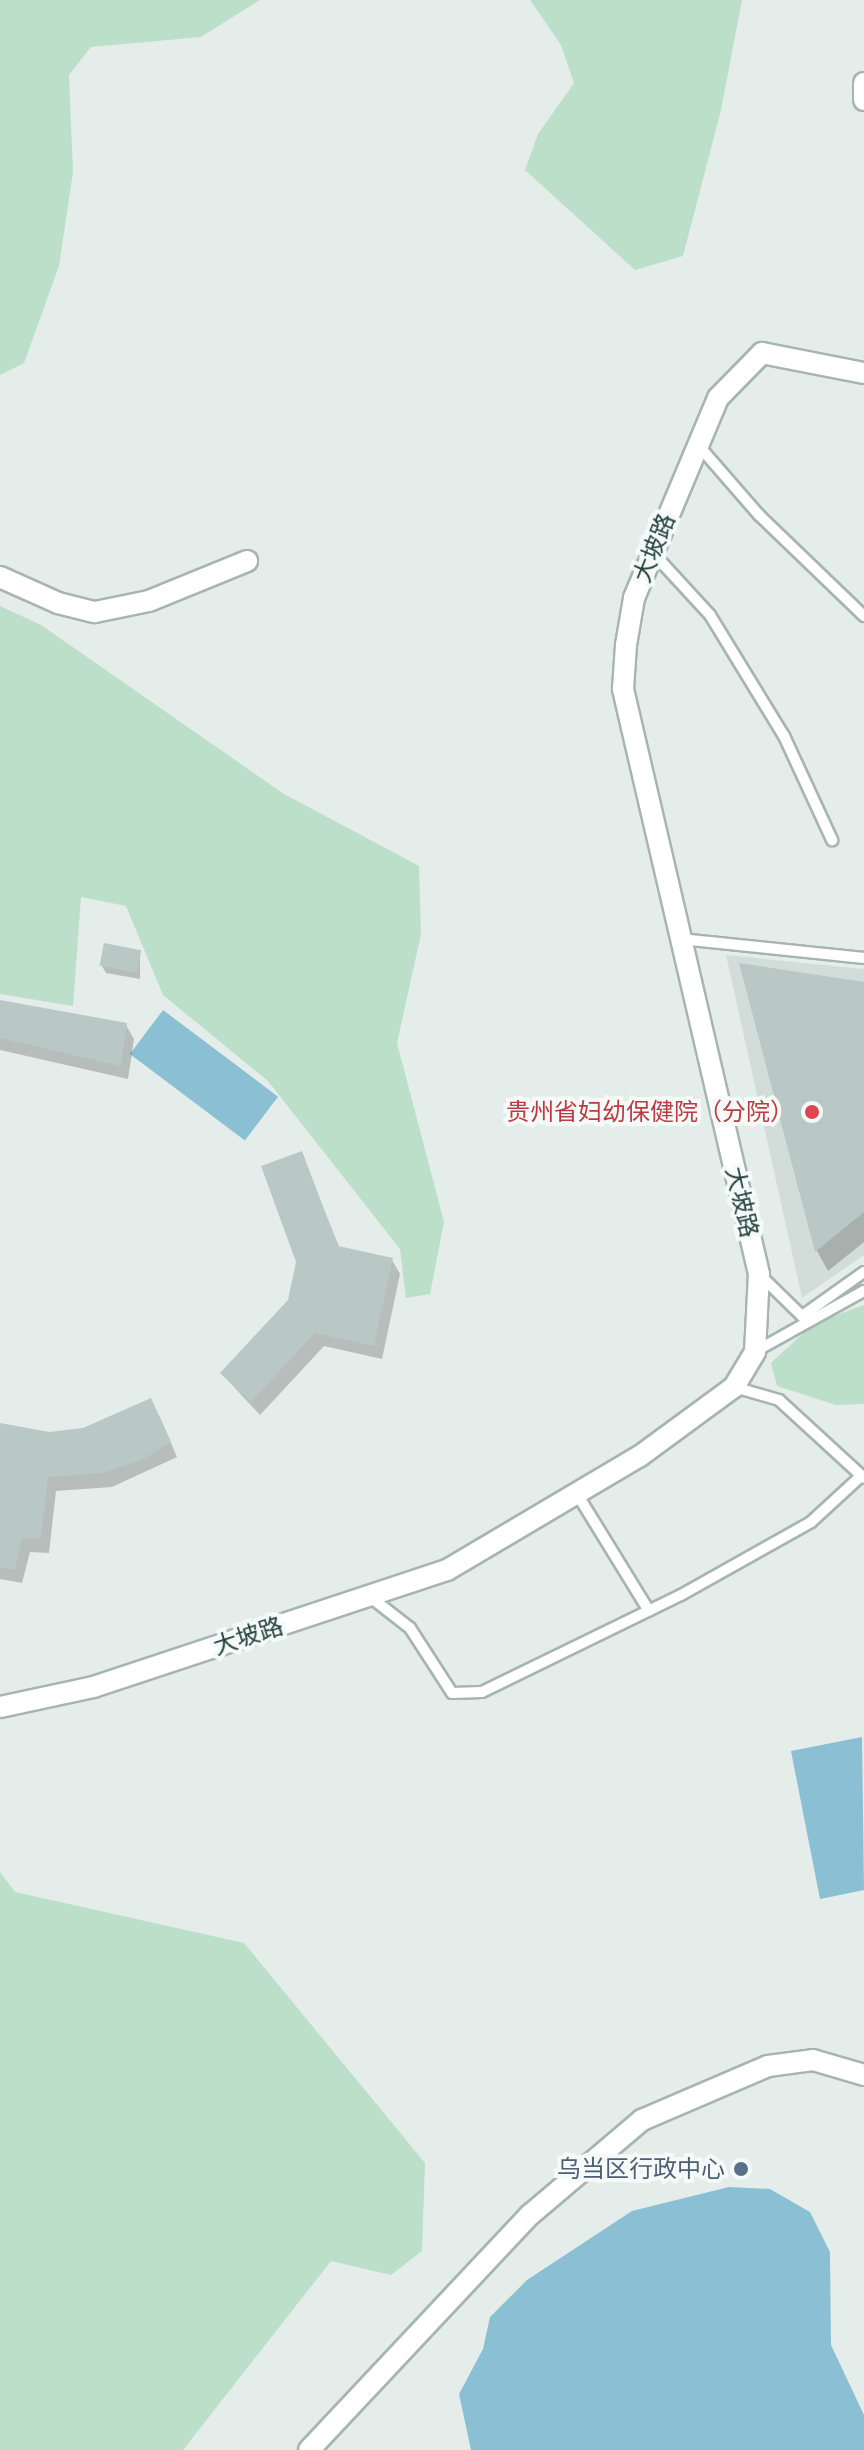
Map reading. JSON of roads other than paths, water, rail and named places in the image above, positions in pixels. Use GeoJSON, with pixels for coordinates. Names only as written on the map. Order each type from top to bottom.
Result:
{"type":"FeatureCollection","features":[{"type":"Feature","properties":{"kind":"street"},"geometry":{"type":"LineString","coordinates":[[864,83],[864,100]]}},
{"type":"Feature","properties":{"kind":"street","name":"大坡路"},"geometry":{"type":"LineString","coordinates":[[0,1707],[93,1687],[447,1570],[640,1456],[734,1387],[755,1352],[759,1274],[623,689],[634,598],[718,398],[762,353],[864,373]]}},
{"type":"Feature","properties":{"kind":"street"},"geometry":{"type":"LineString","coordinates":[[0,577],[58,603],[95,612],[149,601],[247,561]]}},
{"type":"Feature","properties":{"kind":"street"},"geometry":{"type":"LineString","coordinates":[[309,2450],[530,2215],[642,2120],[768,2066],[813,2060],[864,2075]]}},
{"type":"Feature","properties":{"kind":"lane"},"geometry":{"type":"LineString","coordinates":[[698,444],[759,515],[864,616]]}},
{"type":"Feature","properties":{"kind":"lane"},"geometry":{"type":"LineString","coordinates":[[652,552],[710,615],[784,736],[832,840]]}},
{"type":"Feature","properties":{"kind":"lane"},"geometry":{"type":"LineString","coordinates":[[681,939],[864,958]]}},
{"type":"Feature","properties":{"kind":"lane"},"geometry":{"type":"LineString","coordinates":[[759,1274],[802,1316],[864,1272]]}},
{"type":"Feature","properties":{"kind":"lane"},"geometry":{"type":"LineString","coordinates":[[755,1352],[864,1291]]}},
{"type":"Feature","properties":{"kind":"lane"},"geometry":{"type":"LineString","coordinates":[[369,1596],[410,1628],[452,1693],[482,1692],[649,1611],[811,1522],[862,1477],[779,1400],[734,1387]]}},
{"type":"Feature","properties":{"kind":"lane"},"geometry":{"type":"LineString","coordinates":[[577,1494],[649,1611]]}},
{"type":"Feature","properties":{"kind":"water"},"geometry":{"type":"Polygon","coordinates":[[[163,1010],[278,1097],[245,1141],[130,1054],[163,1010]]]}},
{"type":"Feature","properties":{"kind":"water"},"geometry":{"type":"Polygon","coordinates":[[[862,1737],[864,1890],[820,1899],[791,1751],[862,1737]]]}},
{"type":"Feature","properties":{"kind":"water"},"geometry":{"type":"Polygon","coordinates":[[[729,2187],[770,2189],[810,2212],[830,2252],[831,2345],[864,2415],[864,2450],[471,2450],[459,2394],[483,2349],[490,2317],[527,2280],[632,2211],[729,2187]]]}},
{"type":"Feature","properties":{"kind":"place","name":"贵州省妇幼保健院（分院）"},"geometry":{"type":"Point","coordinates":[812,1112]}},
{"type":"Feature","properties":{"kind":"place","name":"乌当区行政中心"},"geometry":{"type":"Point","coordinates":[741,2169]}}]}
